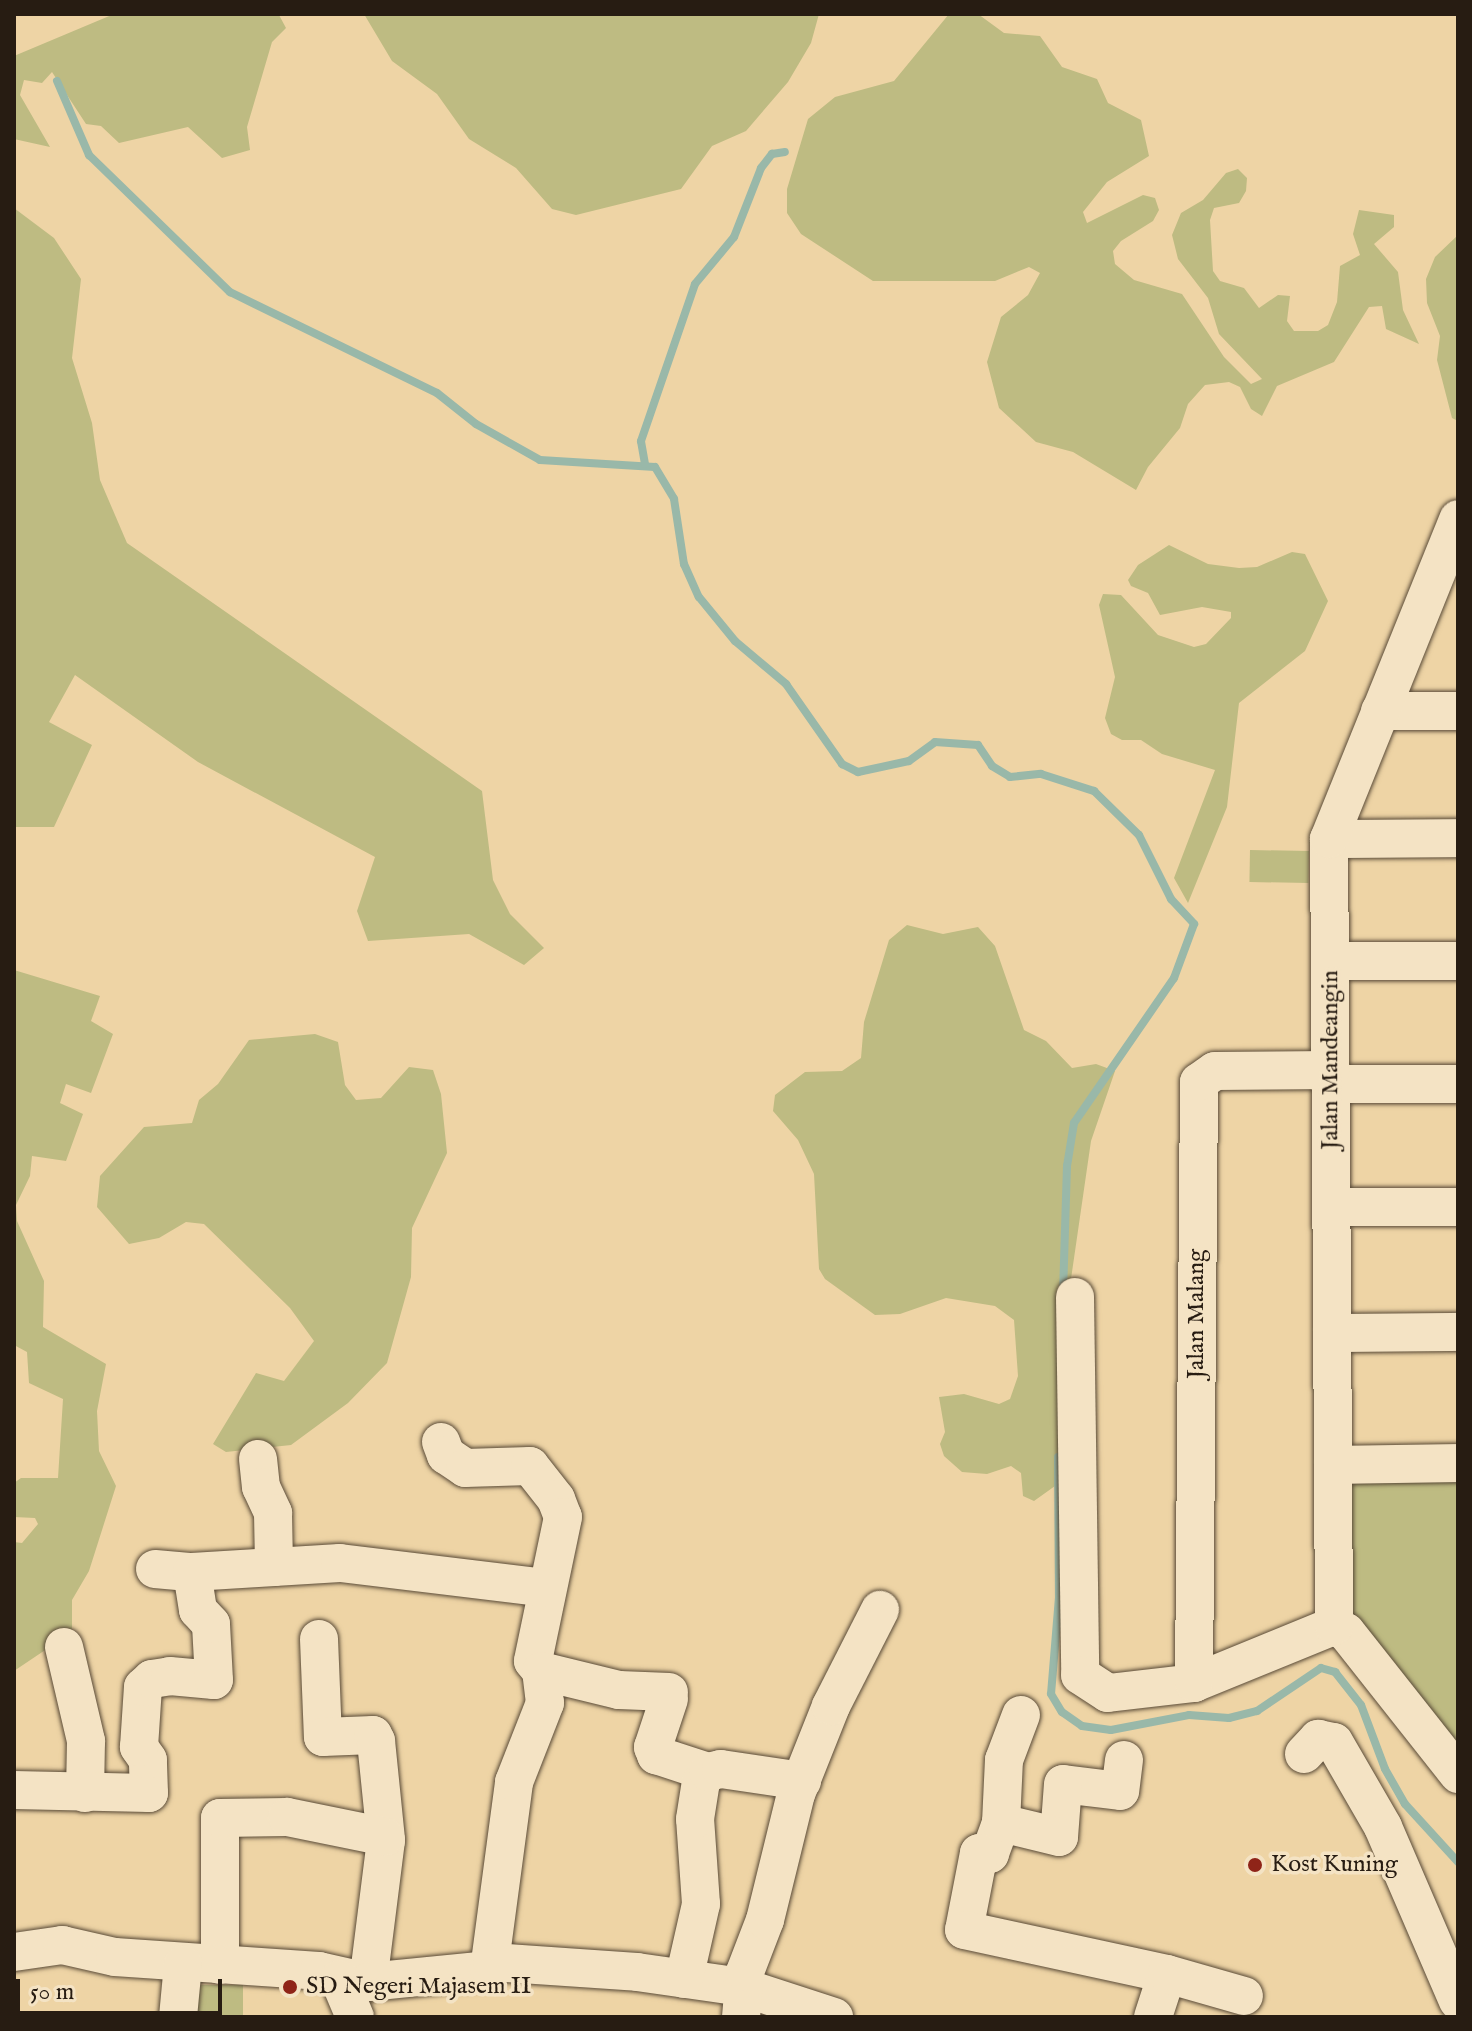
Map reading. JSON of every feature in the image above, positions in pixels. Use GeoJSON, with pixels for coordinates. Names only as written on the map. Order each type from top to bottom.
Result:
{"type":"FeatureCollection","features":[{"type":"Feature","properties":{"kind":"street","name":"Jalan Mandeangin"},"geometry":{"type":"LineString","coordinates":[[1334,1626],[1329,839],[1380,711],[1444,588],[1458,519]]}},
{"type":"Feature","properties":{"kind":"street"},"geometry":{"type":"LineString","coordinates":[[1380,711],[1458,711]]}},
{"type":"Feature","properties":{"kind":"street"},"geometry":{"type":"LineString","coordinates":[[1329,839],[1458,838]]}},
{"type":"Feature","properties":{"kind":"street"},"geometry":{"type":"LineString","coordinates":[[1330,961],[1458,961]]}},
{"type":"Feature","properties":{"kind":"street","name":"Jalan Malang"},"geometry":{"type":"LineString","coordinates":[[1194,1683],[1199,1082],[1215,1071],[1330,1077]]}},
{"type":"Feature","properties":{"kind":"street"},"geometry":{"type":"LineString","coordinates":[[1330,1077],[1458,1084]]}},
{"type":"Feature","properties":{"kind":"street"},"geometry":{"type":"LineString","coordinates":[[1331,1207],[1458,1207]]}},
{"type":"Feature","properties":{"kind":"street"},"geometry":{"type":"LineString","coordinates":[[1075,1297],[1080,1675],[1108,1693],[1194,1683],[1334,1626],[1346,1632],[1458,1774]]}},
{"type":"Feature","properties":{"kind":"street"},"geometry":{"type":"LineString","coordinates":[[1332,1333],[1458,1332]]}},
{"type":"Feature","properties":{"kind":"street"},"geometry":{"type":"LineString","coordinates":[[14,1952],[62,1945],[115,1957],[319,1971],[354,1980],[482,1974],[492,1962],[514,1782],[545,1703],[541,1671],[533,1661],[563,1517],[550,1485],[530,1466],[465,1468],[446,1455],[441,1442]]}},
{"type":"Feature","properties":{"kind":"street"},"geometry":{"type":"LineString","coordinates":[[258,1459],[261,1487],[273,1513],[274,1567]]}},
{"type":"Feature","properties":{"kind":"street"},"geometry":{"type":"LineString","coordinates":[[1333,1465],[1458,1463]]}},
{"type":"Feature","properties":{"kind":"street"},"geometry":{"type":"LineString","coordinates":[[155,1569],[192,1572],[274,1567],[398,1566],[546,1588]]}},
{"type":"Feature","properties":{"kind":"street"},"geometry":{"type":"LineString","coordinates":[[14,1790],[149,1793],[148,1760],[139,1747],[143,1687],[152,1679],[170,1676],[214,1680],[211,1624],[198,1610],[192,1572]]}},
{"type":"Feature","properties":{"kind":"street"},"geometry":{"type":"LineString","coordinates":[[742,2002],[802,1781],[831,1706],[876,1620]]}},
{"type":"Feature","properties":{"kind":"street"},"geometry":{"type":"LineString","coordinates":[[319,1639],[323,1737],[373,1735],[385,1837],[354,1980],[355,2017]]}},
{"type":"Feature","properties":{"kind":"street"},"geometry":{"type":"LineString","coordinates":[[64,1647],[86,1741],[85,1793]]}},
{"type":"Feature","properties":{"kind":"street"},"geometry":{"type":"LineString","coordinates":[[541,1671],[619,1690],[669,1696],[653,1747],[656,1755],[708,1772],[721,1769],[802,1781]]}},
{"type":"Feature","properties":{"kind":"street"},"geometry":{"type":"LineString","coordinates":[[1021,1715],[1004,1760],[1001,1823],[990,1854],[979,1853],[964,1930],[1167,1974],[1244,1996]]}},
{"type":"Feature","properties":{"kind":"street"},"geometry":{"type":"LineString","coordinates":[[1304,1754],[1318,1739],[1334,1742],[1383,1827],[1458,2001]]}},
{"type":"Feature","properties":{"kind":"street"},"geometry":{"type":"LineString","coordinates":[[1001,1823],[1059,1837],[1063,1784],[1120,1791],[1124,1760]]}},
{"type":"Feature","properties":{"kind":"street"},"geometry":{"type":"LineString","coordinates":[[684,1979],[701,1904],[695,1803],[708,1772]]}},
{"type":"Feature","properties":{"kind":"street"},"geometry":{"type":"LineString","coordinates":[[178,2017],[201,1965],[220,1818],[287,1817],[385,1837]]}},
{"type":"Feature","properties":{"kind":"street"},"geometry":{"type":"LineString","coordinates":[[492,1962],[684,1979],[742,2002],[834,2017]]}},
{"type":"Feature","properties":{"kind":"street"},"geometry":{"type":"LineString","coordinates":[[1153,2017],[1167,1974]]}},
{"type":"Feature","properties":{"kind":"shaded area"},"geometry":{"type":"Polygon","coordinates":[[[114,14],[279,15],[286,28],[272,42],[247,127],[250,150],[222,158],[188,127],[119,143],[101,126],[86,124],[52,72],[42,83],[24,80],[20,95],[50,147],[14,139],[14,56],[114,14]]]}},
{"type":"Feature","properties":{"kind":"shaded area"},"geometry":{"type":"Polygon","coordinates":[[[364,14],[819,14],[811,43],[788,82],[746,131],[712,146],[681,189],[576,215],[552,209],[516,168],[469,139],[437,94],[392,61],[364,14]]]}},
{"type":"Feature","properties":{"kind":"shaded area"},"geometry":{"type":"Polygon","coordinates":[[[949,14],[978,14],[1004,33],[1040,36],[1062,67],[1097,79],[1108,103],[1141,120],[1149,156],[1107,182],[1083,212],[1087,223],[1143,195],[1155,198],[1159,210],[1153,221],[1121,241],[1113,251],[1115,264],[1134,280],[1182,294],[1224,357],[1251,384],[1262,379],[1219,334],[1208,298],[1178,259],[1172,235],[1181,213],[1203,200],[1226,173],[1238,169],[1247,178],[1246,191],[1239,203],[1214,208],[1210,220],[1213,271],[1220,281],[1244,288],[1259,308],[1278,295],[1290,296],[1287,321],[1294,331],[1318,331],[1328,325],[1337,302],[1340,266],[1360,255],[1353,234],[1359,210],[1394,215],[1394,227],[1374,244],[1398,272],[1403,310],[1419,344],[1386,329],[1382,306],[1369,307],[1334,362],[1277,386],[1262,416],[1251,409],[1240,387],[1229,382],[1205,385],[1188,404],[1180,428],[1148,467],[1136,490],[1073,452],[1036,442],[999,408],[987,362],[1001,317],[1028,295],[1040,273],[1029,267],[995,281],[873,281],[801,234],[787,213],[787,189],[808,119],[835,97],[894,81],[949,14]]]}},
{"type":"Feature","properties":{"kind":"shaded area"},"geometry":{"type":"Polygon","coordinates":[[[14,208],[54,238],[81,279],[72,358],[92,423],[100,480],[127,543],[482,791],[493,880],[510,914],[544,948],[524,965],[469,934],[368,941],[357,911],[375,857],[198,762],[75,675],[49,722],[92,745],[54,827],[14,827],[14,208]]]}},
{"type":"Feature","properties":{"kind":"shaded area"},"geometry":{"type":"Polygon","coordinates":[[[1458,235],[1458,421],[1452,418],[1437,360],[1440,336],[1427,303],[1426,279],[1435,257],[1458,235]]]}},
{"type":"Feature","properties":{"kind":"shaded area"},"geometry":{"type":"Polygon","coordinates":[[[1169,545],[1208,564],[1239,568],[1257,567],[1292,552],[1305,554],[1328,601],[1305,651],[1239,703],[1227,807],[1188,903],[1174,878],[1215,770],[1162,754],[1141,740],[1122,740],[1111,734],[1105,718],[1115,677],[1099,605],[1103,594],[1121,595],[1158,635],[1194,647],[1206,644],[1231,618],[1231,612],[1202,607],[1160,615],[1148,593],[1131,586],[1128,580],[1138,565],[1169,545]]]}},
{"type":"Feature","properties":{"kind":"shaded area"},"geometry":{"type":"Polygon","coordinates":[[[1250,850],[1309,851],[1308,883],[1249,882],[1250,850]]]}},
{"type":"Feature","properties":{"kind":"shaded area"},"geometry":{"type":"Polygon","coordinates":[[[907,925],[943,934],[978,927],[995,946],[1024,1030],[1046,1041],[1072,1068],[1096,1064],[1115,1071],[1091,1141],[1062,1341],[1062,1481],[1034,1501],[1023,1496],[1021,1473],[1011,1466],[987,1474],[962,1472],[944,1456],[940,1444],[945,1432],[939,1397],[964,1394],[999,1404],[1010,1399],[1018,1376],[1014,1320],[995,1306],[946,1298],[900,1314],[875,1315],[825,1279],[819,1269],[814,1174],[798,1140],[773,1111],[775,1095],[805,1072],[842,1071],[861,1058],[864,1022],[889,940],[907,925]]]}},
{"type":"Feature","properties":{"kind":"shaded area"},"geometry":{"type":"Polygon","coordinates":[[[14,970],[100,996],[91,1021],[113,1034],[91,1093],[66,1084],[60,1103],[83,1114],[66,1161],[32,1156],[30,1176],[16,1205],[17,1221],[44,1281],[43,1327],[106,1364],[97,1411],[99,1451],[116,1486],[89,1571],[72,1600],[72,1632],[14,1671],[14,1542],[22,1543],[38,1524],[35,1518],[14,1517],[14,1483],[21,1478],[58,1478],[63,1399],[29,1383],[27,1352],[14,1345],[14,970]]]}},
{"type":"Feature","properties":{"kind":"shaded area"},"geometry":{"type":"Polygon","coordinates":[[[315,1034],[338,1042],[345,1085],[356,1100],[381,1098],[409,1067],[433,1070],[441,1094],[447,1153],[412,1228],[411,1277],[387,1363],[348,1403],[291,1445],[226,1452],[213,1444],[256,1373],[284,1381],[314,1341],[290,1308],[204,1224],[186,1222],[159,1238],[129,1244],[97,1207],[100,1176],[144,1127],[192,1123],[199,1100],[218,1084],[249,1040],[315,1034]]]}},
{"type":"Feature","properties":{"kind":"shaded area"},"geometry":{"type":"Polygon","coordinates":[[[1350,1474],[1458,1474],[1458,1752],[1353,1616],[1350,1474]]]}},
{"type":"Feature","properties":{"kind":"shaded area"},"geometry":{"type":"Polygon","coordinates":[[[191,1985],[243,1985],[243,2017],[191,2017],[191,1985]]]}},
{"type":"Feature","properties":{"kind":"waterway"},"geometry":{"type":"LineString","coordinates":[[57,81],[89,155],[230,292],[437,393],[476,424],[540,460],[655,467],[674,499],[684,564],[699,597],[735,641],[786,684],[842,764],[858,772],[909,761],[935,742],[978,745],[992,766],[1010,777],[1041,774],[1094,791],[1139,835],[1171,899],[1194,924],[1174,978],[1074,1123],[1067,1166],[1063,1291]]}},
{"type":"Feature","properties":{"kind":"waterway"},"geometry":{"type":"LineString","coordinates":[[645,464],[641,441],[695,284],[734,237],[761,168],[772,154],[785,152]]}},
{"type":"Feature","properties":{"kind":"waterway"},"geometry":{"type":"LineString","coordinates":[[1058,1457],[1059,1597],[1051,1694],[1062,1712],[1082,1726],[1111,1730],[1189,1715],[1229,1718],[1257,1711],[1321,1668],[1335,1672],[1361,1705],[1385,1769],[1405,1804],[1458,1862]]}},
{"type":"Feature","properties":{"kind":"place","name":"Kost Kuning"},"geometry":{"type":"Point","coordinates":[1255,1865]}},
{"type":"Feature","properties":{"kind":"place","name":"SD Negeri Majasem II"},"geometry":{"type":"Point","coordinates":[290,1987]}}]}
